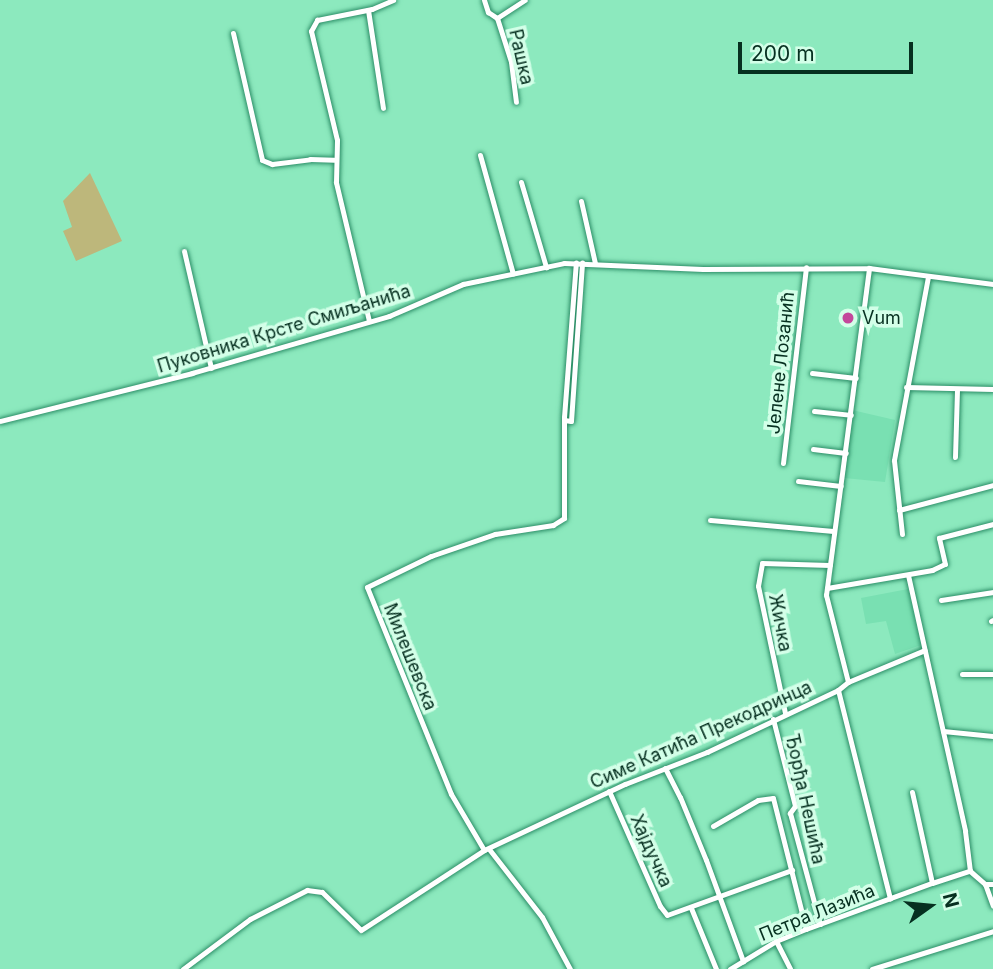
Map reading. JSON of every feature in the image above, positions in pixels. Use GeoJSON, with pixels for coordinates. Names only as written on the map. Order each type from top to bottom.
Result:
{"type":"FeatureCollection","features":[{"type":"Feature","properties":{"kind":"street"},"geometry":{"type":"LineString","coordinates":[[369,321],[336,182],[334,160],[337,140],[312,31],[317,20],[369,10],[393,0]]}},
{"type":"Feature","properties":{"kind":"street","name":"Рашка"},"geometry":{"type":"LineString","coordinates":[[484,0],[488,12],[497,18],[511,62],[516,102]]}},
{"type":"Feature","properties":{"kind":"street"},"geometry":{"type":"LineString","coordinates":[[497,18],[525,0]]}},
{"type":"Feature","properties":{"kind":"street"},"geometry":{"type":"LineString","coordinates":[[369,10],[383,108]]}},
{"type":"Feature","properties":{"kind":"street"},"geometry":{"type":"LineString","coordinates":[[233,33],[262,160],[272,164],[310,159],[334,160]]}},
{"type":"Feature","properties":{"kind":"street"},"geometry":{"type":"LineString","coordinates":[[480,155],[513,274]]}},
{"type":"Feature","properties":{"kind":"street"},"geometry":{"type":"LineString","coordinates":[[521,182],[546,267]]}},
{"type":"Feature","properties":{"kind":"street"},"geometry":{"type":"LineString","coordinates":[[580,201],[595,263]]}},
{"type":"Feature","properties":{"kind":"street"},"geometry":{"type":"LineString","coordinates":[[184,251],[211,368]]}},
{"type":"Feature","properties":{"kind":"street","name":"Пуковника Крсте Смиљанића"},"geometry":{"type":"LineString","coordinates":[[0,421],[211,368],[408,310],[451,287],[579,262],[703,270],[869,268],[993,285]]}},
{"type":"Feature","properties":{"kind":"street","name":"Милешевска"},"geometry":{"type":"LineString","coordinates":[[487,849],[451,794],[367,587],[430,556],[495,534],[553,525],[564,518],[564,420],[572,421],[579,262]]}},
{"type":"Feature","properties":{"kind":"street","name":"Јелене Лозанић"},"geometry":{"type":"LineString","coordinates":[[783,463],[806,267]]}},
{"type":"Feature","properties":{"kind":"street"},"geometry":{"type":"LineString","coordinates":[[848,681],[827,588],[869,268]]}},
{"type":"Feature","properties":{"kind":"street"},"geometry":{"type":"LineString","coordinates":[[902,534],[894,460],[928,277]]}},
{"type":"Feature","properties":{"kind":"street"},"geometry":{"type":"LineString","coordinates":[[812,373],[856,378]]}},
{"type":"Feature","properties":{"kind":"street"},"geometry":{"type":"LineString","coordinates":[[906,387],[993,389]]}},
{"type":"Feature","properties":{"kind":"street"},"geometry":{"type":"LineString","coordinates":[[955,457],[957,388]]}},
{"type":"Feature","properties":{"kind":"street"},"geometry":{"type":"LineString","coordinates":[[814,411],[851,415]]}},
{"type":"Feature","properties":{"kind":"street"},"geometry":{"type":"LineString","coordinates":[[813,449],[846,453]]}},
{"type":"Feature","properties":{"kind":"street"},"geometry":{"type":"LineString","coordinates":[[797,481],[841,486]]}},
{"type":"Feature","properties":{"kind":"street"},"geometry":{"type":"LineString","coordinates":[[900,510],[993,485]]}},
{"type":"Feature","properties":{"kind":"street"},"geometry":{"type":"LineString","coordinates":[[710,520],[834,531]]}},
{"type":"Feature","properties":{"kind":"street"},"geometry":{"type":"LineString","coordinates":[[827,588],[932,570],[945,564],[939,538],[993,524]]}},
{"type":"Feature","properties":{"kind":"street","name":"Жичка"},"geometry":{"type":"LineString","coordinates":[[785,713],[758,586],[762,563],[830,565]]}},
{"type":"Feature","properties":{"kind":"street"},"geometry":{"type":"LineString","coordinates":[[908,575],[965,831],[970,871],[985,884],[993,905]]}},
{"type":"Feature","properties":{"kind":"street"},"geometry":{"type":"LineString","coordinates":[[941,600],[993,592]]}},
{"type":"Feature","properties":{"kind":"street","name":"Симе Катића Прекодринца"},"geometry":{"type":"LineString","coordinates":[[183,969],[250,919],[307,890],[322,892],[361,930],[487,849],[609,791],[707,752],[838,690],[848,681],[925,650]]}},
{"type":"Feature","properties":{"kind":"street"},"geometry":{"type":"LineString","coordinates":[[962,674],[993,674]]}},
{"type":"Feature","properties":{"kind":"street"},"geometry":{"type":"LineString","coordinates":[[838,690],[890,899]]}},
{"type":"Feature","properties":{"kind":"street","name":"Ђорђа Нешића"},"geometry":{"type":"LineString","coordinates":[[773,719],[795,806],[790,813],[820,924]]}},
{"type":"Feature","properties":{"kind":"street"},"geometry":{"type":"LineString","coordinates":[[943,731],[993,736]]}},
{"type":"Feature","properties":{"kind":"street"},"geometry":{"type":"LineString","coordinates":[[665,768],[680,797],[743,961]]}},
{"type":"Feature","properties":{"kind":"street","name":"Хајдучка"},"geometry":{"type":"LineString","coordinates":[[609,791],[663,911],[670,915],[691,908]]}},
{"type":"Feature","properties":{"kind":"street"},"geometry":{"type":"LineString","coordinates":[[912,792],[932,883]]}},
{"type":"Feature","properties":{"kind":"street"},"geometry":{"type":"LineString","coordinates":[[713,826],[758,800],[774,798],[806,929]]}},
{"type":"Feature","properties":{"kind":"street"},"geometry":{"type":"LineString","coordinates":[[487,849],[542,917],[570,969]]}},
{"type":"Feature","properties":{"kind":"street"},"geometry":{"type":"LineString","coordinates":[[716,969],[691,908],[719,895],[792,870]]}},
{"type":"Feature","properties":{"kind":"street","name":"Петра Лазића"},"geometry":{"type":"LineString","coordinates":[[730,969],[776,942],[806,929],[970,871]]}},
{"type":"Feature","properties":{"kind":"street"},"geometry":{"type":"LineString","coordinates":[[985,884],[993,884]]}},
{"type":"Feature","properties":{"kind":"street"},"geometry":{"type":"LineString","coordinates":[[872,969],[993,931]]}},
{"type":"Feature","properties":{"kind":"street"},"geometry":{"type":"LineString","coordinates":[[776,942],[790,969]]}},
{"type":"Feature","properties":{"kind":"shaded area"},"geometry":{"type":"Polygon","coordinates":[[[90,173],[122,241],[76,261],[63,231],[72,227],[63,201],[90,173]]]}},
{"type":"Feature","properties":{"kind":"shaded area"},"geometry":{"type":"Polygon","coordinates":[[[852,410],[895,420],[885,482],[844,478],[852,410]]]}},
{"type":"Feature","properties":{"kind":"shaded area"},"geometry":{"type":"Polygon","coordinates":[[[908,589],[921,645],[895,654],[886,621],[866,624],[861,598],[908,589]]]}},
{"type":"Feature","properties":{"kind":"place","name":"Vum"},"geometry":{"type":"Point","coordinates":[848,318]}}]}
